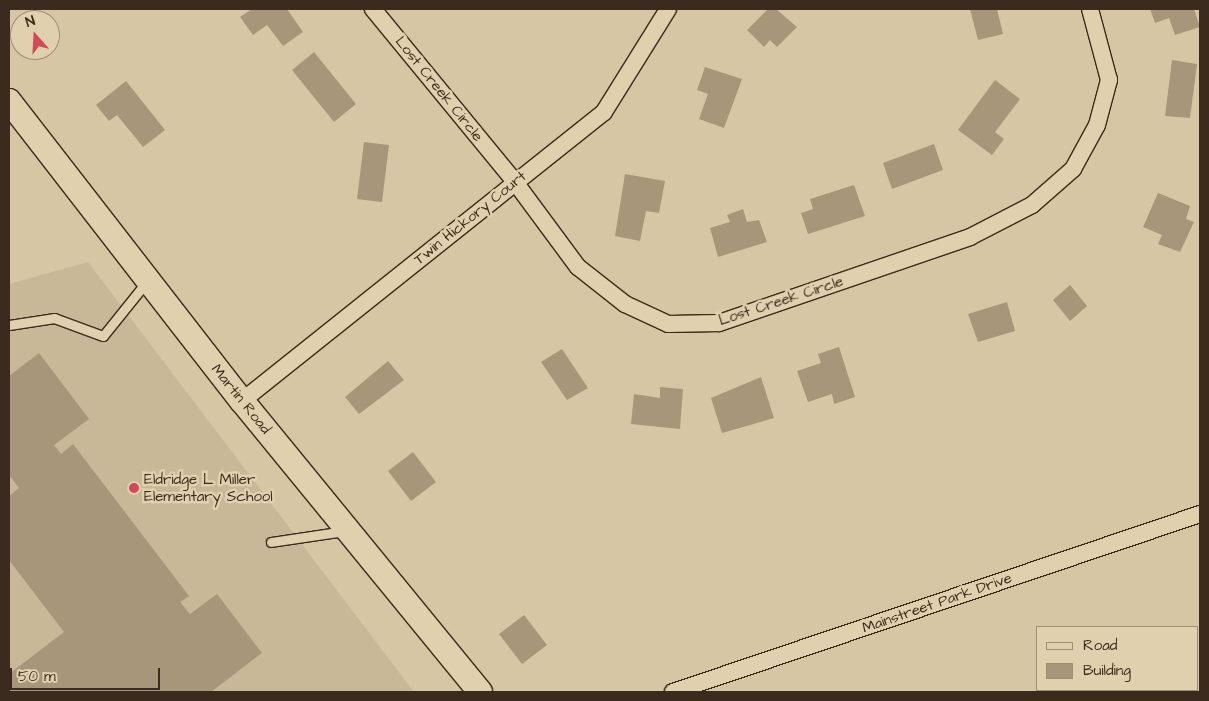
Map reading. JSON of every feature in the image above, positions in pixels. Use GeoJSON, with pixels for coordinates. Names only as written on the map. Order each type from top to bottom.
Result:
{"type":"FeatureCollection","features":[{"type":"Feature","properties":{"kind":"street","name":"Lost Creek Circle"},"geometry":{"type":"LineString","coordinates":[[374,9],[515,182],[578,267],[625,304],[668,324],[719,323],[970,237],[1032,205],[1073,169],[1097,125],[1109,80],[1090,9]]}},
{"type":"Feature","properties":{"kind":"street","name":"Twin Hickory Court"},"geometry":{"type":"LineString","coordinates":[[242,401],[604,112],[668,9]]}},
{"type":"Feature","properties":{"kind":"street","name":"Martin Road"},"geometry":{"type":"LineString","coordinates":[[9,101],[242,401],[480,692]]}},
{"type":"Feature","properties":{"kind":"street","name":"Mainstreet Park Drive"},"geometry":{"type":"LineString","coordinates":[[673,692],[1200,514]]}},
{"type":"Feature","properties":{"kind":"lane"},"geometry":{"type":"LineString","coordinates":[[9,325],[54,318],[103,336],[148,280]]}},
{"type":"Feature","properties":{"kind":"lane"},"geometry":{"type":"LineString","coordinates":[[271,542],[348,530]]}},
{"type":"Feature","properties":{"kind":"shaded area","name":"Eldridge L Miller Elementary School"},"geometry":{"type":"Polygon","coordinates":[[[88,262],[414,692],[9,692],[9,284],[88,262]]]}},
{"type":"Feature","properties":{"kind":"building"},"geometry":{"type":"Polygon","coordinates":[[[252,9],[287,9],[303,32],[283,46],[267,25],[253,35],[240,17],[252,9]]]}},
{"type":"Feature","properties":{"kind":"building"},"geometry":{"type":"Polygon","coordinates":[[[768,9],[776,9],[797,27],[777,47],[770,40],[764,47],[747,30],[768,9]]]}},
{"type":"Feature","properties":{"kind":"building"},"geometry":{"type":"Polygon","coordinates":[[[970,9],[997,9],[1003,34],[978,40],[970,9]]]}},
{"type":"Feature","properties":{"kind":"building"},"geometry":{"type":"Polygon","coordinates":[[[1150,9],[1194,9],[1200,27],[1175,35],[1169,18],[1155,23],[1150,9]]]}},
{"type":"Feature","properties":{"kind":"building"},"geometry":{"type":"Polygon","coordinates":[[[314,52],[356,104],[334,122],[292,70],[314,52]]]}},
{"type":"Feature","properties":{"kind":"building"},"geometry":{"type":"Polygon","coordinates":[[[1172,60],[1197,64],[1190,118],[1165,116],[1172,60]]]}},
{"type":"Feature","properties":{"kind":"building"},"geometry":{"type":"Polygon","coordinates":[[[705,67],[742,79],[724,128],[699,119],[708,94],[697,90],[705,67]]]}},
{"type":"Feature","properties":{"kind":"building"},"geometry":{"type":"Polygon","coordinates":[[[995,80],[1020,99],[995,132],[1004,139],[992,155],[958,130],[995,80]]]}},
{"type":"Feature","properties":{"kind":"building"},"geometry":{"type":"Polygon","coordinates":[[[126,81],[165,130],[143,147],[117,115],[109,121],[96,105],[126,81]]]}},
{"type":"Feature","properties":{"kind":"building"},"geometry":{"type":"Polygon","coordinates":[[[364,142],[389,145],[382,202],[357,199],[364,142]]]}},
{"type":"Feature","properties":{"kind":"building"},"geometry":{"type":"Polygon","coordinates":[[[934,144],[943,170],[892,189],[883,163],[934,144]]]}},
{"type":"Feature","properties":{"kind":"building"},"geometry":{"type":"Polygon","coordinates":[[[625,174],[665,181],[659,213],[646,211],[640,241],[615,236],[625,174]]]}},
{"type":"Feature","properties":{"kind":"building"},"geometry":{"type":"Polygon","coordinates":[[[854,185],[865,216],[808,234],[801,213],[813,209],[810,199],[854,185]]]}},
{"type":"Feature","properties":{"kind":"building"},"geometry":{"type":"Polygon","coordinates":[[[1158,193],[1190,206],[1186,219],[1194,222],[1180,252],[1158,244],[1162,235],[1143,227],[1158,193]]]}},
{"type":"Feature","properties":{"kind":"building"},"geometry":{"type":"Polygon","coordinates":[[[743,209],[747,222],[759,220],[767,242],[718,257],[710,228],[730,222],[727,215],[743,209]]]}},
{"type":"Feature","properties":{"kind":"building"},"geometry":{"type":"Polygon","coordinates":[[[1070,285],[1087,306],[1070,321],[1053,300],[1070,285]]]}},
{"type":"Feature","properties":{"kind":"building"},"geometry":{"type":"Polygon","coordinates":[[[1007,302],[1015,331],[978,342],[968,314],[1007,302]]]}},
{"type":"Feature","properties":{"kind":"building"},"geometry":{"type":"Polygon","coordinates":[[[839,347],[855,397],[834,404],[832,394],[808,402],[797,371],[821,363],[818,354],[839,347]]]}},
{"type":"Feature","properties":{"kind":"building"},"geometry":{"type":"Polygon","coordinates":[[[562,349],[588,388],[567,400],[541,362],[562,349]]]}},
{"type":"Feature","properties":{"kind":"building"},"geometry":{"type":"Polygon","coordinates":[[[39,353],[89,419],[54,445],[61,454],[73,444],[189,596],[180,602],[190,614],[217,594],[262,653],[211,692],[9,692],[9,674],[64,632],[9,560],[9,496],[19,488],[9,475],[9,376],[39,353]]]}},
{"type":"Feature","properties":{"kind":"building"},"geometry":{"type":"Polygon","coordinates":[[[388,361],[404,380],[359,414],[345,397],[388,361]]]}},
{"type":"Feature","properties":{"kind":"building"},"geometry":{"type":"Polygon","coordinates":[[[761,377],[774,418],[722,433],[711,398],[761,377]]]}},
{"type":"Feature","properties":{"kind":"building"},"geometry":{"type":"Polygon","coordinates":[[[660,387],[683,389],[680,429],[631,424],[634,394],[660,398],[660,387]]]}},
{"type":"Feature","properties":{"kind":"building"},"geometry":{"type":"Polygon","coordinates":[[[413,452],[436,482],[411,501],[388,471],[413,452]]]}},
{"type":"Feature","properties":{"kind":"building"},"geometry":{"type":"Polygon","coordinates":[[[524,615],[547,645],[522,664],[499,634],[524,615]]]}},
{"type":"Feature","properties":{"kind":"place","name":"Eldridge L Miller Elementary School"},"geometry":{"type":"Point","coordinates":[134,488]}}]}
